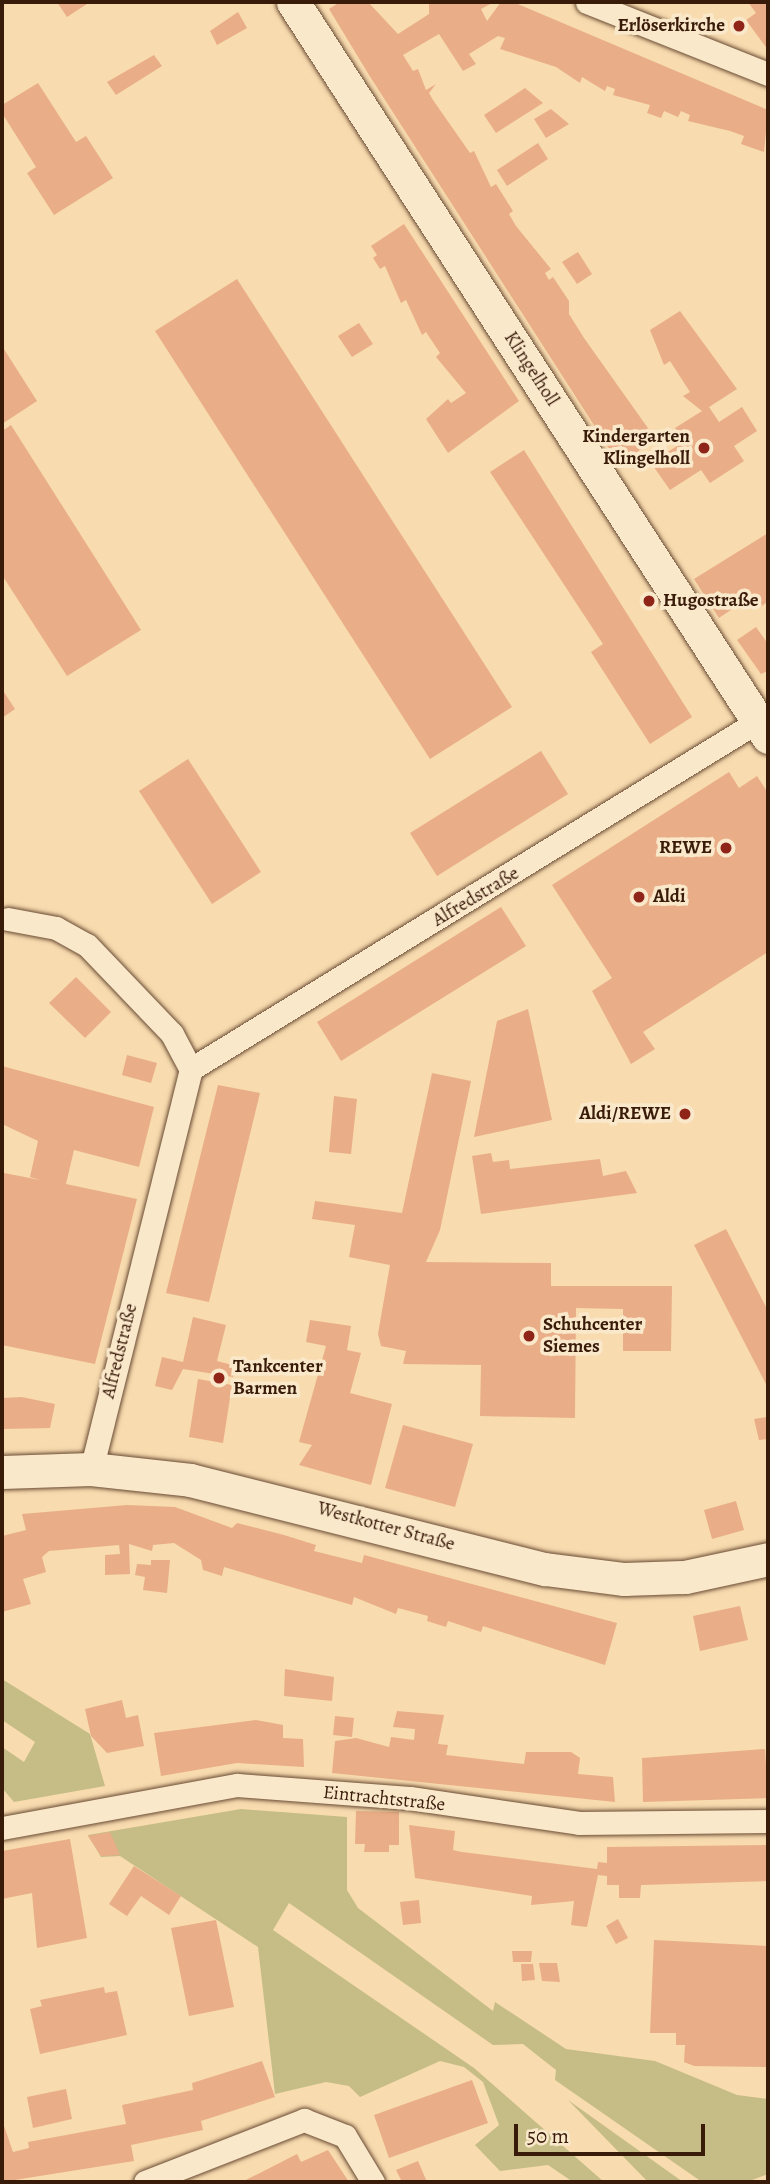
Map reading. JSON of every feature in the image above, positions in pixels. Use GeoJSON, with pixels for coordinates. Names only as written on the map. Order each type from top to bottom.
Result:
{"type":"FeatureCollection","features":[{"type":"Feature","properties":{"kind":"street","name":"Klingelholl"},"geometry":{"type":"LineString","coordinates":[[293,2],[765,725]]}},
{"type":"Feature","properties":{"kind":"street"},"geometry":{"type":"LineString","coordinates":[[587,2],[768,74]]}},
{"type":"Feature","properties":{"kind":"street","name":"Alfredstraße"},"geometry":{"type":"LineString","coordinates":[[91,1469],[191,1069],[765,725]]}},
{"type":"Feature","properties":{"kind":"street"},"geometry":{"type":"LineString","coordinates":[[8,919],[56,928],[87,945],[172,1034],[191,1069]]}},
{"type":"Feature","properties":{"kind":"street","name":"Westkotter Straße"},"geometry":{"type":"LineString","coordinates":[[2,1472],[91,1469],[264,1494],[571,1572],[685,1577],[768,1559]]}},
{"type":"Feature","properties":{"kind":"street","name":"Eintrachtstraße"},"geometry":{"type":"LineString","coordinates":[[2,1828],[237,1785],[410,1798],[579,1823],[768,1821]]}},
{"type":"Feature","properties":{"kind":"street"},"geometry":{"type":"LineString","coordinates":[[145,2182],[304,2120],[345,2136],[373,2182]]}},
{"type":"Feature","properties":{"kind":"shaded area"},"geometry":{"type":"Polygon","coordinates":[[[2,1679],[90,1734],[105,1786],[14,1802],[2,1788],[2,1747],[24,1762],[35,1742],[2,1720],[2,1679]]]}},
{"type":"Feature","properties":{"kind":"shaded area"},"geometry":{"type":"Polygon","coordinates":[[[241,1809],[347,1817],[347,1890],[358,1908],[493,2011],[495,2002],[566,2049],[655,2061],[737,2095],[768,2099],[768,2174],[747,2182],[702,2182],[555,2080],[556,2070],[523,2044],[493,2045],[289,1903],[273,1930],[474,2068],[604,2182],[573,2182],[548,2165],[500,2171],[475,2145],[499,2125],[483,2082],[464,2067],[440,2061],[360,2097],[349,2086],[326,2082],[275,2094],[258,1947],[120,1856],[101,1857],[88,1835],[241,1809]]]}},
{"type":"Feature","properties":{"kind":"shaded area"},"geometry":{"type":"Polygon","coordinates":[[[568,2100],[683,2182],[648,2182],[568,2100]]]}},
{"type":"Feature","properties":{"kind":"building"},"geometry":{"type":"Polygon","coordinates":[[[57,2],[90,2],[67,17],[57,2]]]}},
{"type":"Feature","properties":{"kind":"building"},"geometry":{"type":"Polygon","coordinates":[[[340,2],[368,2],[398,34],[429,14],[429,2],[494,2],[481,9],[487,21],[501,2],[513,2],[768,110],[764,152],[741,144],[744,136],[688,121],[690,115],[681,111],[678,117],[664,111],[661,118],[647,113],[650,105],[613,95],[615,89],[607,86],[605,91],[582,77],[580,83],[556,67],[500,49],[505,38],[498,36],[469,54],[476,64],[463,71],[439,34],[403,55],[413,71],[418,69],[426,90],[436,84],[429,93],[433,100],[470,153],[474,151],[491,187],[496,184],[513,211],[509,214],[516,226],[551,269],[545,273],[549,280],[553,277],[569,301],[569,314],[650,431],[652,442],[619,464],[329,9],[340,2]]]}},
{"type":"Feature","properties":{"kind":"building"},"geometry":{"type":"Polygon","coordinates":[[[748,2],[768,2],[768,50],[746,20],[756,13],[748,2]]]}},
{"type":"Feature","properties":{"kind":"building"},"geometry":{"type":"Polygon","coordinates":[[[238,12],[247,28],[217,45],[210,31],[238,12]]]}},
{"type":"Feature","properties":{"kind":"building"},"geometry":{"type":"Polygon","coordinates":[[[154,55],[162,66],[116,95],[107,82],[154,55]]]}},
{"type":"Feature","properties":{"kind":"building"},"geometry":{"type":"Polygon","coordinates":[[[38,83],[76,142],[86,136],[113,178],[54,215],[27,173],[36,167],[2,113],[2,105],[38,83]]]}},
{"type":"Feature","properties":{"kind":"building"},"geometry":{"type":"Polygon","coordinates":[[[525,88],[543,103],[496,133],[484,115],[525,88]]]}},
{"type":"Feature","properties":{"kind":"building"},"geometry":{"type":"Polygon","coordinates":[[[551,109],[569,124],[546,138],[534,119],[551,109]]]}},
{"type":"Feature","properties":{"kind":"building"},"geometry":{"type":"Polygon","coordinates":[[[538,143],[548,159],[507,186],[497,170],[538,143]]]}},
{"type":"Feature","properties":{"kind":"building"},"geometry":{"type":"Polygon","coordinates":[[[404,224],[519,401],[448,453],[426,419],[448,399],[451,403],[466,393],[436,357],[440,353],[426,332],[422,335],[406,300],[401,303],[385,266],[380,269],[373,258],[377,255],[371,246],[404,224]]]}},
{"type":"Feature","properties":{"kind":"building"},"geometry":{"type":"Polygon","coordinates":[[[578,252],[592,274],[577,284],[562,262],[578,252]]]}},
{"type":"Feature","properties":{"kind":"building"},"geometry":{"type":"Polygon","coordinates":[[[237,279],[512,707],[430,759],[155,331],[237,279]]]}},
{"type":"Feature","properties":{"kind":"building"},"geometry":{"type":"Polygon","coordinates":[[[680,311],[737,389],[709,407],[719,422],[742,407],[757,431],[734,446],[744,461],[710,483],[701,470],[670,490],[651,463],[683,442],[675,428],[702,411],[683,396],[690,392],[670,361],[664,365],[650,330],[680,311]]]}},
{"type":"Feature","properties":{"kind":"building"},"geometry":{"type":"Polygon","coordinates":[[[359,323],[373,344],[352,357],[338,336],[359,323]]]}},
{"type":"Feature","properties":{"kind":"building"},"geometry":{"type":"Polygon","coordinates":[[[2,346],[37,401],[2,424],[2,346]]]}},
{"type":"Feature","properties":{"kind":"building"},"geometry":{"type":"Polygon","coordinates":[[[11,425],[141,630],[67,676],[2,575],[2,431],[11,425]]]}},
{"type":"Feature","properties":{"kind":"building"},"geometry":{"type":"Polygon","coordinates":[[[524,450],[692,717],[650,744],[591,652],[603,644],[490,472],[524,450]]]}},
{"type":"Feature","properties":{"kind":"building"},"geometry":{"type":"Polygon","coordinates":[[[768,533],[768,601],[761,607],[753,595],[719,618],[694,579],[768,533]]]}},
{"type":"Feature","properties":{"kind":"building"},"geometry":{"type":"Polygon","coordinates":[[[756,627],[768,644],[768,671],[761,674],[737,640],[756,627]]]}},
{"type":"Feature","properties":{"kind":"building"},"geometry":{"type":"Polygon","coordinates":[[[2,689],[15,709],[2,718],[2,689]]]}},
{"type":"Feature","properties":{"kind":"building"},"geometry":{"type":"Polygon","coordinates":[[[541,751],[568,794],[437,876],[410,833],[541,751]]]}},
{"type":"Feature","properties":{"kind":"building"},"geometry":{"type":"Polygon","coordinates":[[[188,759],[261,872],[212,904],[139,791],[188,759]]]}},
{"type":"Feature","properties":{"kind":"building"},"geometry":{"type":"Polygon","coordinates":[[[729,772],[739,788],[757,776],[768,793],[768,952],[643,1032],[655,1049],[631,1064],[592,991],[612,978],[552,885],[729,772]]]}},
{"type":"Feature","properties":{"kind":"building"},"geometry":{"type":"Polygon","coordinates":[[[501,907],[526,946],[341,1061],[317,1022],[501,907]]]}},
{"type":"Feature","properties":{"kind":"building"},"geometry":{"type":"Polygon","coordinates":[[[76,977],[111,1012],[85,1038],[49,1003],[76,977]]]}},
{"type":"Feature","properties":{"kind":"building"},"geometry":{"type":"Polygon","coordinates":[[[528,1009],[552,1120],[474,1137],[497,1021],[528,1009]]]}},
{"type":"Feature","properties":{"kind":"building"},"geometry":{"type":"Polygon","coordinates":[[[127,1055],[157,1063],[151,1083],[122,1075],[127,1055]]]}},
{"type":"Feature","properties":{"kind":"building"},"geometry":{"type":"Polygon","coordinates":[[[2,1066],[154,1107],[139,1167],[74,1150],[66,1184],[137,1199],[95,1364],[2,1345],[2,1179],[4,1173],[40,1180],[30,1177],[38,1141],[2,1124],[2,1066]]]}},
{"type":"Feature","properties":{"kind":"building"},"geometry":{"type":"Polygon","coordinates":[[[432,1073],[471,1081],[440,1230],[426,1262],[551,1263],[551,1286],[672,1286],[671,1351],[623,1351],[623,1309],[576,1308],[575,1418],[480,1416],[481,1365],[403,1364],[406,1351],[381,1346],[378,1334],[390,1265],[349,1257],[355,1225],[312,1219],[315,1201],[402,1213],[432,1073]]]}},
{"type":"Feature","properties":{"kind":"building"},"geometry":{"type":"Polygon","coordinates":[[[218,1085],[260,1093],[209,1302],[166,1293],[218,1085]]]}},
{"type":"Feature","properties":{"kind":"building"},"geometry":{"type":"Polygon","coordinates":[[[334,1096],[357,1099],[351,1154],[329,1152],[334,1096]]]}},
{"type":"Feature","properties":{"kind":"building"},"geometry":{"type":"Polygon","coordinates":[[[491,1153],[493,1162],[509,1160],[510,1169],[600,1159],[603,1176],[626,1171],[637,1193],[481,1214],[472,1156],[491,1153]]]}},
{"type":"Feature","properties":{"kind":"building"},"geometry":{"type":"Polygon","coordinates":[[[726,1229],[768,1311],[768,1388],[694,1245],[726,1229]]]}},
{"type":"Feature","properties":{"kind":"building"},"geometry":{"type":"Polygon","coordinates":[[[193,1317],[226,1325],[217,1361],[236,1366],[233,1377],[183,1369],[172,1390],[155,1386],[162,1357],[183,1362],[193,1317]]]}},
{"type":"Feature","properties":{"kind":"building"},"geometry":{"type":"Polygon","coordinates":[[[310,1320],[351,1326],[347,1350],[361,1353],[350,1393],[392,1404],[371,1485],[299,1465],[312,1445],[299,1442],[326,1346],[306,1342],[310,1320]]]}},
{"type":"Feature","properties":{"kind":"building"},"geometry":{"type":"Polygon","coordinates":[[[198,1379],[232,1385],[223,1443],[189,1437],[198,1379]]]}},
{"type":"Feature","properties":{"kind":"building"},"geometry":{"type":"Polygon","coordinates":[[[22,1397],[55,1404],[50,1428],[2,1429],[2,1398],[22,1397]]]}},
{"type":"Feature","properties":{"kind":"building"},"geometry":{"type":"Polygon","coordinates":[[[768,1417],[768,1439],[759,1440],[754,1419],[768,1417]]]}},
{"type":"Feature","properties":{"kind":"building"},"geometry":{"type":"Polygon","coordinates":[[[403,1425],[473,1444],[455,1507],[385,1488],[403,1425]]]}},
{"type":"Feature","properties":{"kind":"building"},"geometry":{"type":"Polygon","coordinates":[[[736,1501],[744,1530],[712,1539],[704,1510],[736,1501]]]}},
{"type":"Feature","properties":{"kind":"building"},"geometry":{"type":"Polygon","coordinates":[[[127,1505],[175,1507],[232,1528],[237,1523],[316,1545],[314,1551],[362,1563],[364,1555],[617,1623],[605,1665],[483,1626],[481,1632],[448,1621],[446,1627],[427,1621],[428,1616],[398,1608],[396,1614],[354,1597],[352,1605],[224,1567],[222,1576],[203,1570],[201,1560],[174,1543],[153,1545],[152,1551],[129,1544],[130,1574],[105,1575],[105,1555],[120,1554],[119,1545],[49,1551],[42,1557],[46,1572],[23,1579],[31,1604],[2,1612],[2,1536],[26,1530],[22,1514],[127,1505]]]}},
{"type":"Feature","properties":{"kind":"building"},"geometry":{"type":"Polygon","coordinates":[[[151,1560],[170,1560],[167,1593],[143,1590],[145,1577],[135,1575],[137,1564],[151,1565],[151,1560]]]}},
{"type":"Feature","properties":{"kind":"building"},"geometry":{"type":"Polygon","coordinates":[[[740,1606],[748,1640],[700,1651],[693,1616],[740,1606]]]}},
{"type":"Feature","properties":{"kind":"building"},"geometry":{"type":"Polygon","coordinates":[[[285,1669],[334,1677],[332,1701],[284,1696],[285,1669]]]}},
{"type":"Feature","properties":{"kind":"building"},"geometry":{"type":"Polygon","coordinates":[[[122,1700],[126,1718],[138,1715],[144,1746],[107,1753],[91,1736],[85,1709],[122,1700]]]}},
{"type":"Feature","properties":{"kind":"building"},"geometry":{"type":"Polygon","coordinates":[[[397,1711],[444,1715],[438,1744],[448,1745],[446,1755],[524,1764],[526,1752],[571,1752],[580,1758],[578,1774],[613,1777],[615,1802],[332,1773],[335,1741],[356,1738],[389,1747],[391,1737],[414,1740],[415,1729],[393,1727],[397,1711]]]}},
{"type":"Feature","properties":{"kind":"building"},"geometry":{"type":"Polygon","coordinates":[[[335,1716],[354,1718],[352,1737],[333,1735],[335,1716]]]}},
{"type":"Feature","properties":{"kind":"building"},"geometry":{"type":"Polygon","coordinates":[[[256,1720],[283,1725],[283,1738],[303,1739],[304,1767],[237,1763],[161,1776],[154,1733],[256,1720]]]}},
{"type":"Feature","properties":{"kind":"building"},"geometry":{"type":"Polygon","coordinates":[[[765,1749],[768,1798],[643,1802],[642,1758],[765,1749]]]}},
{"type":"Feature","properties":{"kind":"building"},"geometry":{"type":"Polygon","coordinates":[[[356,1811],[399,1812],[399,1845],[389,1845],[389,1852],[364,1852],[365,1844],[355,1844],[356,1811]]]}},
{"type":"Feature","properties":{"kind":"building"},"geometry":{"type":"Polygon","coordinates":[[[409,1825],[455,1831],[453,1850],[597,1869],[598,1862],[607,1863],[607,1847],[767,1845],[768,1881],[641,1885],[640,1898],[619,1898],[619,1885],[607,1885],[607,1876],[598,1875],[587,1927],[571,1925],[574,1901],[531,1905],[532,1896],[415,1878],[409,1825]]]}},
{"type":"Feature","properties":{"kind":"building"},"geometry":{"type":"Polygon","coordinates":[[[110,1832],[120,1855],[101,1856],[88,1836],[110,1832]]]}},
{"type":"Feature","properties":{"kind":"building"},"geometry":{"type":"Polygon","coordinates":[[[70,1839],[87,1938],[37,1948],[32,1893],[2,1899],[2,1851],[70,1839]]]}},
{"type":"Feature","properties":{"kind":"building"},"geometry":{"type":"Polygon","coordinates":[[[134,1866],[181,1896],[169,1915],[141,1896],[127,1916],[109,1904],[134,1866]]]}},
{"type":"Feature","properties":{"kind":"building"},"geometry":{"type":"Polygon","coordinates":[[[419,1900],[421,1923],[403,1925],[400,1902],[419,1900]]]}},
{"type":"Feature","properties":{"kind":"building"},"geometry":{"type":"Polygon","coordinates":[[[618,1919],[628,1938],[616,1944],[606,1926],[618,1919]]]}},
{"type":"Feature","properties":{"kind":"building"},"geometry":{"type":"Polygon","coordinates":[[[216,1920],[234,2007],[189,2016],[171,1928],[216,1920]]]}},
{"type":"Feature","properties":{"kind":"building"},"geometry":{"type":"Polygon","coordinates":[[[654,1940],[768,1946],[768,2067],[694,2066],[684,2062],[685,2045],[676,2045],[676,2033],[650,2033],[654,1940]]]}},
{"type":"Feature","properties":{"kind":"building"},"geometry":{"type":"Polygon","coordinates":[[[512,1951],[532,1951],[531,1962],[513,1962],[512,1951]]]}},
{"type":"Feature","properties":{"kind":"building"},"geometry":{"type":"Polygon","coordinates":[[[539,1963],[557,1963],[560,1982],[542,1981],[539,1963]]]}},
{"type":"Feature","properties":{"kind":"building"},"geometry":{"type":"Polygon","coordinates":[[[521,1964],[533,1964],[535,1980],[522,1981],[521,1964]]]}},
{"type":"Feature","properties":{"kind":"building"},"geometry":{"type":"Polygon","coordinates":[[[104,1987],[105,1993],[117,1991],[127,2035],[40,2054],[30,2009],[42,2006],[40,2000],[104,1987]]]}},
{"type":"Feature","properties":{"kind":"building"},"geometry":{"type":"Polygon","coordinates":[[[262,2061],[275,2097],[201,2121],[203,2130],[131,2145],[134,2161],[2,2182],[2,2120],[13,2152],[29,2148],[28,2142],[126,2124],[122,2105],[193,2090],[192,2083],[262,2061]]]}},
{"type":"Feature","properties":{"kind":"building"},"geometry":{"type":"Polygon","coordinates":[[[472,2080],[488,2123],[389,2158],[374,2115],[472,2080]]]}},
{"type":"Feature","properties":{"kind":"building"},"geometry":{"type":"Polygon","coordinates":[[[66,2089],[72,2119],[33,2128],[27,2097],[66,2089]]]}},
{"type":"Feature","properties":{"kind":"building"},"geometry":{"type":"Polygon","coordinates":[[[328,2150],[349,2182],[242,2182],[297,2154],[301,2162],[328,2150]]]}},
{"type":"Feature","properties":{"kind":"building"},"geometry":{"type":"Polygon","coordinates":[[[418,2161],[427,2182],[402,2182],[396,2170],[418,2161]]]}},
{"type":"Feature","properties":{"kind":"place","name":"Erlöserkirche"},"geometry":{"type":"Point","coordinates":[739,26]}},
{"type":"Feature","properties":{"kind":"place","name":"Kindergarten Klingelholl"},"geometry":{"type":"Point","coordinates":[704,448]}},
{"type":"Feature","properties":{"kind":"place","name":"Hugostraße"},"geometry":{"type":"Point","coordinates":[649,601]}},
{"type":"Feature","properties":{"kind":"place","name":"REWE"},"geometry":{"type":"Point","coordinates":[726,848]}},
{"type":"Feature","properties":{"kind":"place","name":"Aldi"},"geometry":{"type":"Point","coordinates":[639,897]}},
{"type":"Feature","properties":{"kind":"place","name":"Aldi/REWE"},"geometry":{"type":"Point","coordinates":[685,1114]}},
{"type":"Feature","properties":{"kind":"place","name":"Schuhcenter Siemes"},"geometry":{"type":"Point","coordinates":[529,1336]}},
{"type":"Feature","properties":{"kind":"place","name":"Tankcenter Barmen"},"geometry":{"type":"Point","coordinates":[219,1378]}}]}
